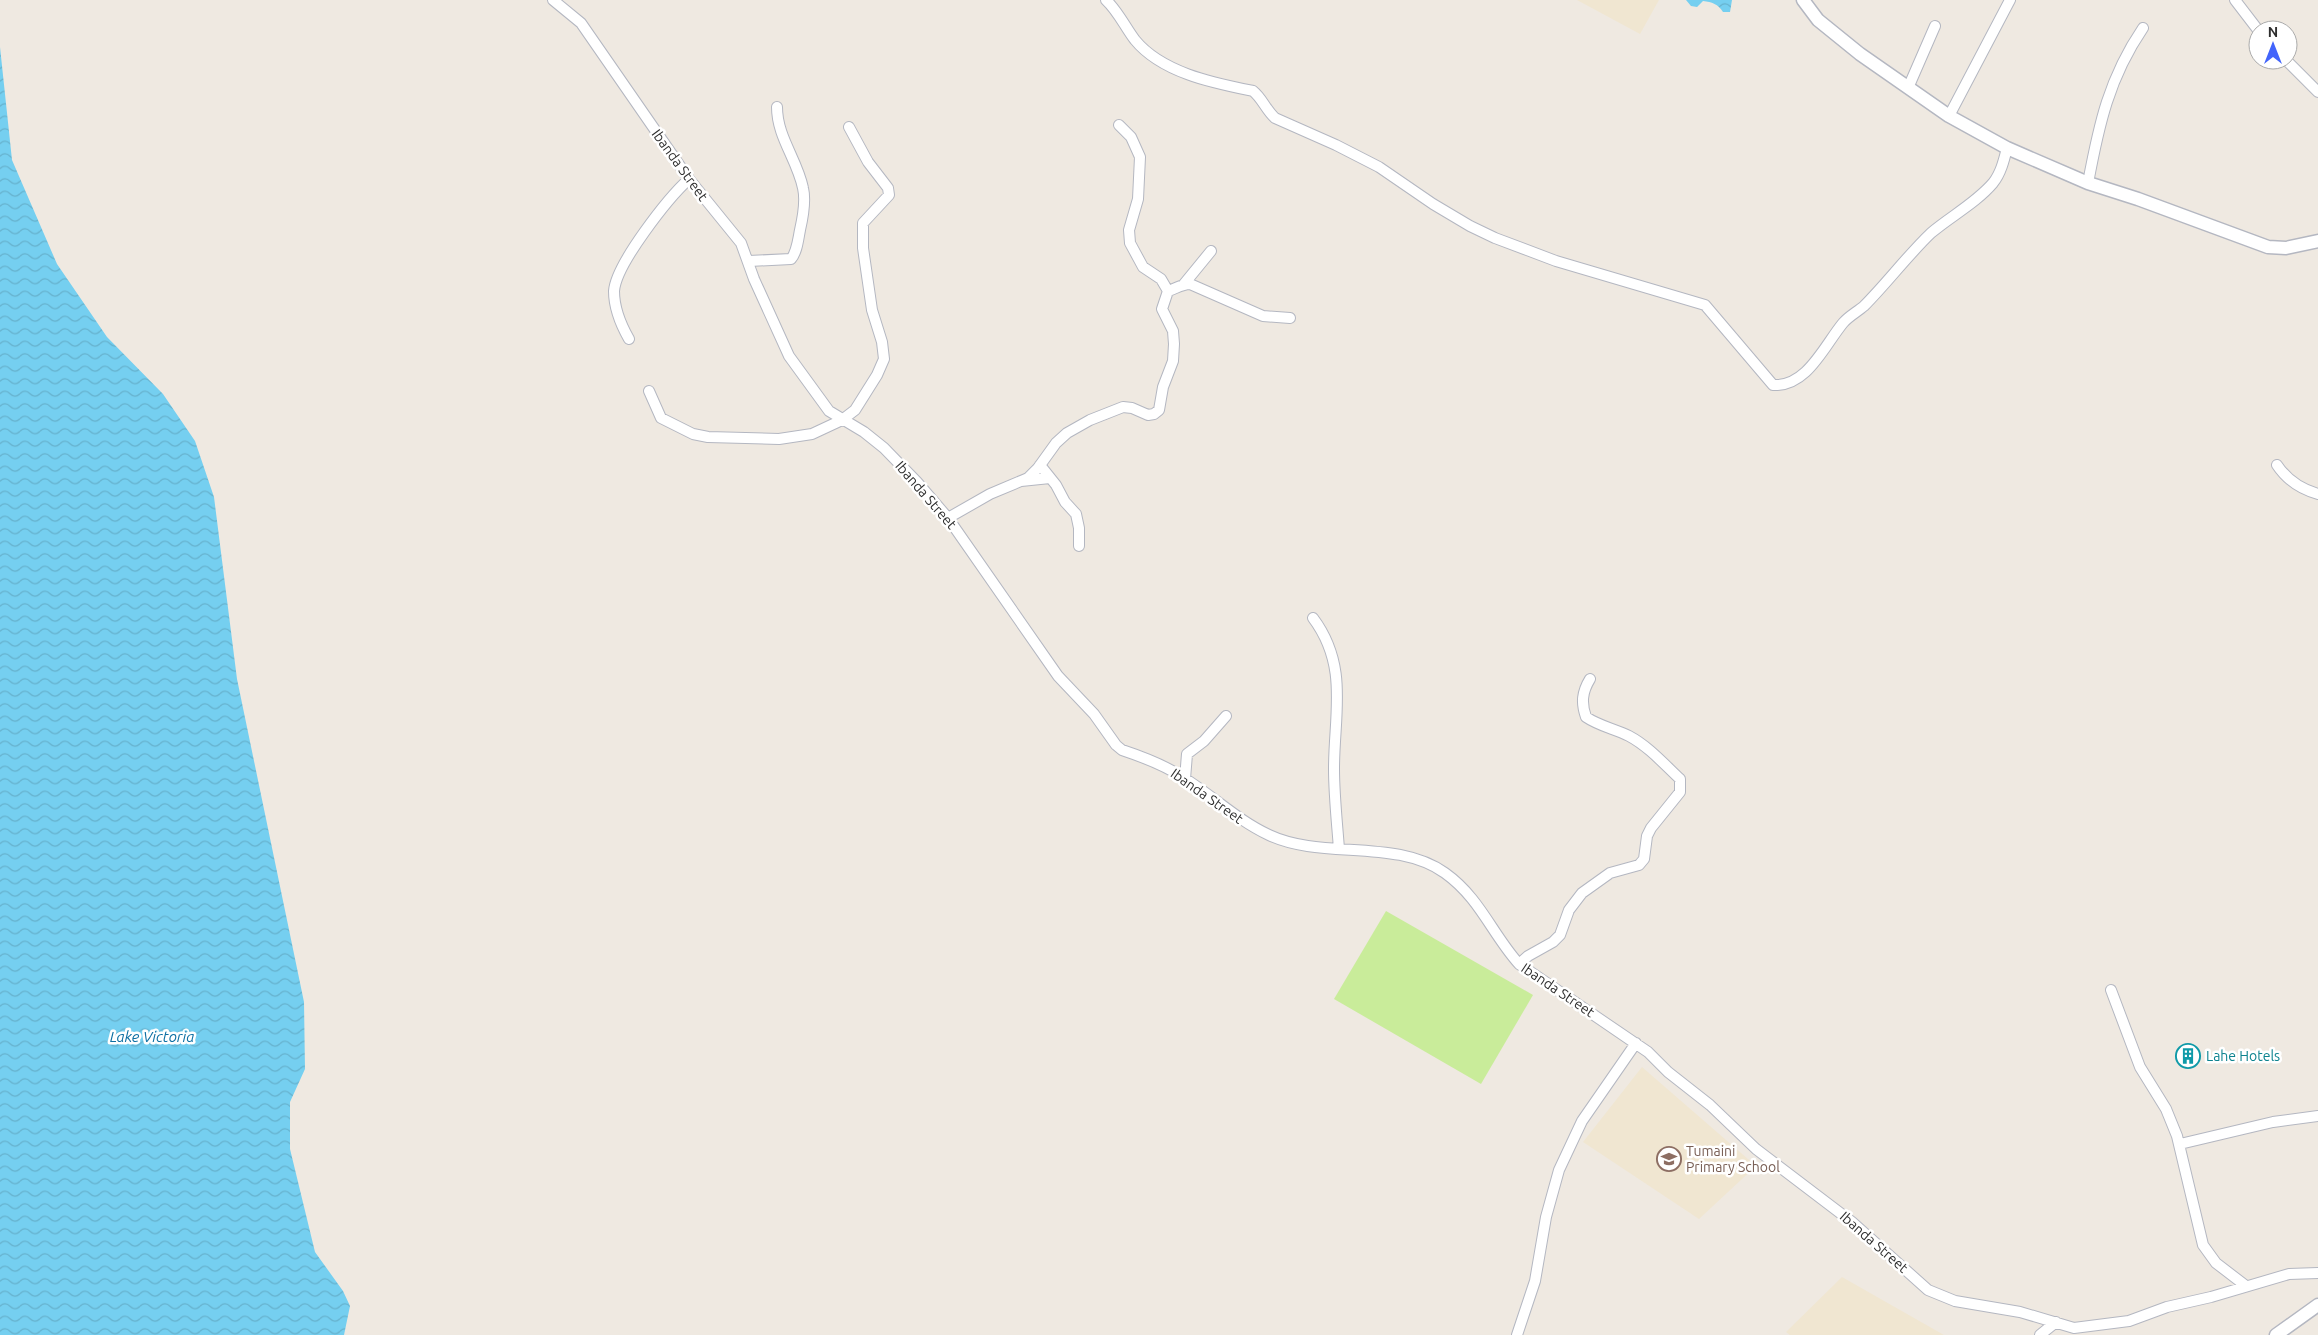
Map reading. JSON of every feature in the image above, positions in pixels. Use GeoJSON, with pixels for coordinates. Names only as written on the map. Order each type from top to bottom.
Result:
{"type":"FeatureCollection","features":[{"type":"Feature","properties":{"kind":"street","name":"Ibanda Street"},"geometry":{"type":"LineString","coordinates":[[553,0],[581,23],[688,179],[741,243],[754,279],[789,356],[829,411],[864,432],[884,448],[948,518],[1058,676],[1094,714],[1116,745],[1186,779],[1243,821],[1270,836],[1306,846],[1392,855],[1422,861],[1445,873],[1466,892],[1486,915],[1502,945],[1519,964],[1636,1043],[1668,1072],[1710,1105],[1756,1150],[1852,1222],[1928,1290],[1955,1301],[2020,1312],[2056,1322],[2077,1331]]}},
{"type":"Feature","properties":{"kind":"street"},"geometry":{"type":"LineString","coordinates":[[1106,0],[1136,41],[1172,67],[1207,81],[1253,91],[1259,95],[1268,112],[1274,118],[1336,145],[1379,167],[1470,226],[1556,260],[1705,305],[1773,385],[1792,383],[1802,375],[1845,321],[1864,306],[1894,271],[1932,232],[1968,205],[1993,182],[2002,167],[2007,148]]}},
{"type":"Feature","properties":{"kind":"street"},"geometry":{"type":"LineString","coordinates":[[1804,0],[1818,20],[1836,36],[1949,116],[2007,148],[2088,183],[2138,199],[2268,247],[2286,248],[2318,241]]}},
{"type":"Feature","properties":{"kind":"street"},"geometry":{"type":"LineString","coordinates":[[1949,116],[2010,0]]}},
{"type":"Feature","properties":{"kind":"street"},"geometry":{"type":"LineString","coordinates":[[2235,0],[2250,20]]}},
{"type":"Feature","properties":{"kind":"street"},"geometry":{"type":"LineString","coordinates":[[1908,88],[1935,26]]}},
{"type":"Feature","properties":{"kind":"street"},"geometry":{"type":"LineString","coordinates":[[2088,183],[2098,127],[2111,85],[2121,63],[2143,28]]}},
{"type":"Feature","properties":{"kind":"street"},"geometry":{"type":"LineString","coordinates":[[2296,70],[2318,92]]}},
{"type":"Feature","properties":{"kind":"street"},"geometry":{"type":"LineString","coordinates":[[749,261],[791,260],[794,255],[802,221],[803,188],[782,138],[777,118],[777,107]]}},
{"type":"Feature","properties":{"kind":"street"},"geometry":{"type":"LineString","coordinates":[[1119,125],[1131,137],[1140,156],[1138,199],[1129,230],[1130,243],[1143,267],[1161,279],[1168,291]]}},
{"type":"Feature","properties":{"kind":"street"},"geometry":{"type":"LineString","coordinates":[[649,391],[661,418],[693,434],[708,437],[788,438],[812,434],[842,420],[855,410],[877,375],[884,359],[882,342],[872,310],[862,237],[863,223],[889,196],[888,188],[868,162],[849,127]]}},
{"type":"Feature","properties":{"kind":"street"},"geometry":{"type":"LineString","coordinates":[[629,339],[615,301],[614,289],[620,273],[653,220],[672,194],[688,179]]}},
{"type":"Feature","properties":{"kind":"street"},"geometry":{"type":"LineString","coordinates":[[948,518],[990,494],[1032,474],[1056,443],[1067,433],[1090,420],[1123,407],[1132,408],[1148,415],[1158,412],[1174,351],[1173,331],[1162,309],[1168,291],[1184,284],[1211,252]]}},
{"type":"Feature","properties":{"kind":"street"},"geometry":{"type":"LineString","coordinates":[[1184,284],[1198,287],[1263,316],[1290,318]]}},
{"type":"Feature","properties":{"kind":"street"},"geometry":{"type":"LineString","coordinates":[[1040,465],[1065,502],[1076,514],[1079,528],[1079,546]]}},
{"type":"Feature","properties":{"kind":"street"},"geometry":{"type":"LineString","coordinates":[[2277,465],[2289,480],[2306,490],[2318,494]]}},
{"type":"Feature","properties":{"kind":"street"},"geometry":{"type":"LineString","coordinates":[[1020,481],[1050,478]]}},
{"type":"Feature","properties":{"kind":"street"},"geometry":{"type":"LineString","coordinates":[[1313,618],[1328,643],[1338,682],[1334,771],[1339,849]]}},
{"type":"Feature","properties":{"kind":"street"},"geometry":{"type":"LineString","coordinates":[[1519,964],[1553,942],[1560,935],[1569,910],[1582,893],[1610,873],[1639,865],[1644,859],[1647,836],[1651,828],[1680,792],[1682,786],[1680,779],[1642,745],[1617,731],[1594,723],[1586,717],[1583,699],[1585,688],[1590,679]]}},
{"type":"Feature","properties":{"kind":"street"},"geometry":{"type":"LineString","coordinates":[[1186,779],[1186,754],[1190,749],[1200,745],[1226,716]]}},
{"type":"Feature","properties":{"kind":"street"},"geometry":{"type":"LineString","coordinates":[[2111,990],[2140,1067],[2170,1118],[2180,1144],[2203,1245],[2216,1263],[2246,1286]]}},
{"type":"Feature","properties":{"kind":"street"},"geometry":{"type":"LineString","coordinates":[[1517,1335],[1535,1281],[1546,1217],[1559,1170],[1582,1120],[1636,1043]]}},
{"type":"Feature","properties":{"kind":"street"},"geometry":{"type":"LineString","coordinates":[[2180,1144],[2273,1122],[2318,1116]]}},
{"type":"Feature","properties":{"kind":"street"},"geometry":{"type":"LineString","coordinates":[[2077,1331],[2129,1321],[2167,1307],[2211,1297],[2289,1274],[2318,1273]]}},
{"type":"Feature","properties":{"kind":"street"},"geometry":{"type":"LineString","coordinates":[[2276,1335],[2318,1305]]}},
{"type":"Feature","properties":{"kind":"street"},"geometry":{"type":"LineString","coordinates":[[2040,1335],[2056,1322]]}},
{"type":"Feature","properties":{"kind":"shaded area"},"geometry":{"type":"Polygon","coordinates":[[[1577,0],[1659,0],[1640,34],[1577,0]]]}},
{"type":"Feature","properties":{"kind":"shaded area"},"geometry":{"type":"Polygon","coordinates":[[[1642,1067],[1756,1166],[1699,1219],[1583,1142],[1642,1067]]]}},
{"type":"Feature","properties":{"kind":"shaded area"},"geometry":{"type":"Polygon","coordinates":[[[1842,1277],[1944,1335],[1790,1335],[1786,1332],[1842,1277]]]}},
{"type":"Feature","properties":{"kind":"green space"},"geometry":{"type":"Polygon","coordinates":[[[1386,911],[1533,995],[1481,1084],[1334,999],[1386,911]]]}},
{"type":"Feature","properties":{"kind":"water"},"geometry":{"type":"Polygon","coordinates":[[[1686,0],[1732,0],[1730,12],[1723,12],[1717,5],[1712,3],[1703,1],[1697,7],[1691,6],[1686,0]]]}},
{"type":"Feature","properties":{"kind":"water","name":"Lake Victoria"},"geometry":{"type":"Polygon","coordinates":[[[0,47],[12,160],[57,264],[107,337],[163,394],[195,441],[214,497],[237,679],[304,1002],[305,1069],[290,1102],[290,1149],[315,1252],[343,1291],[350,1306],[344,1335],[0,1335],[0,47]]]}},
{"type":"Feature","properties":{"kind":"place","name":"Lahe Hotels"},"geometry":{"type":"Point","coordinates":[2188,1056]}},
{"type":"Feature","properties":{"kind":"place","name":"Tumaini Primary School"},"geometry":{"type":"Point","coordinates":[1669,1159]}}]}
